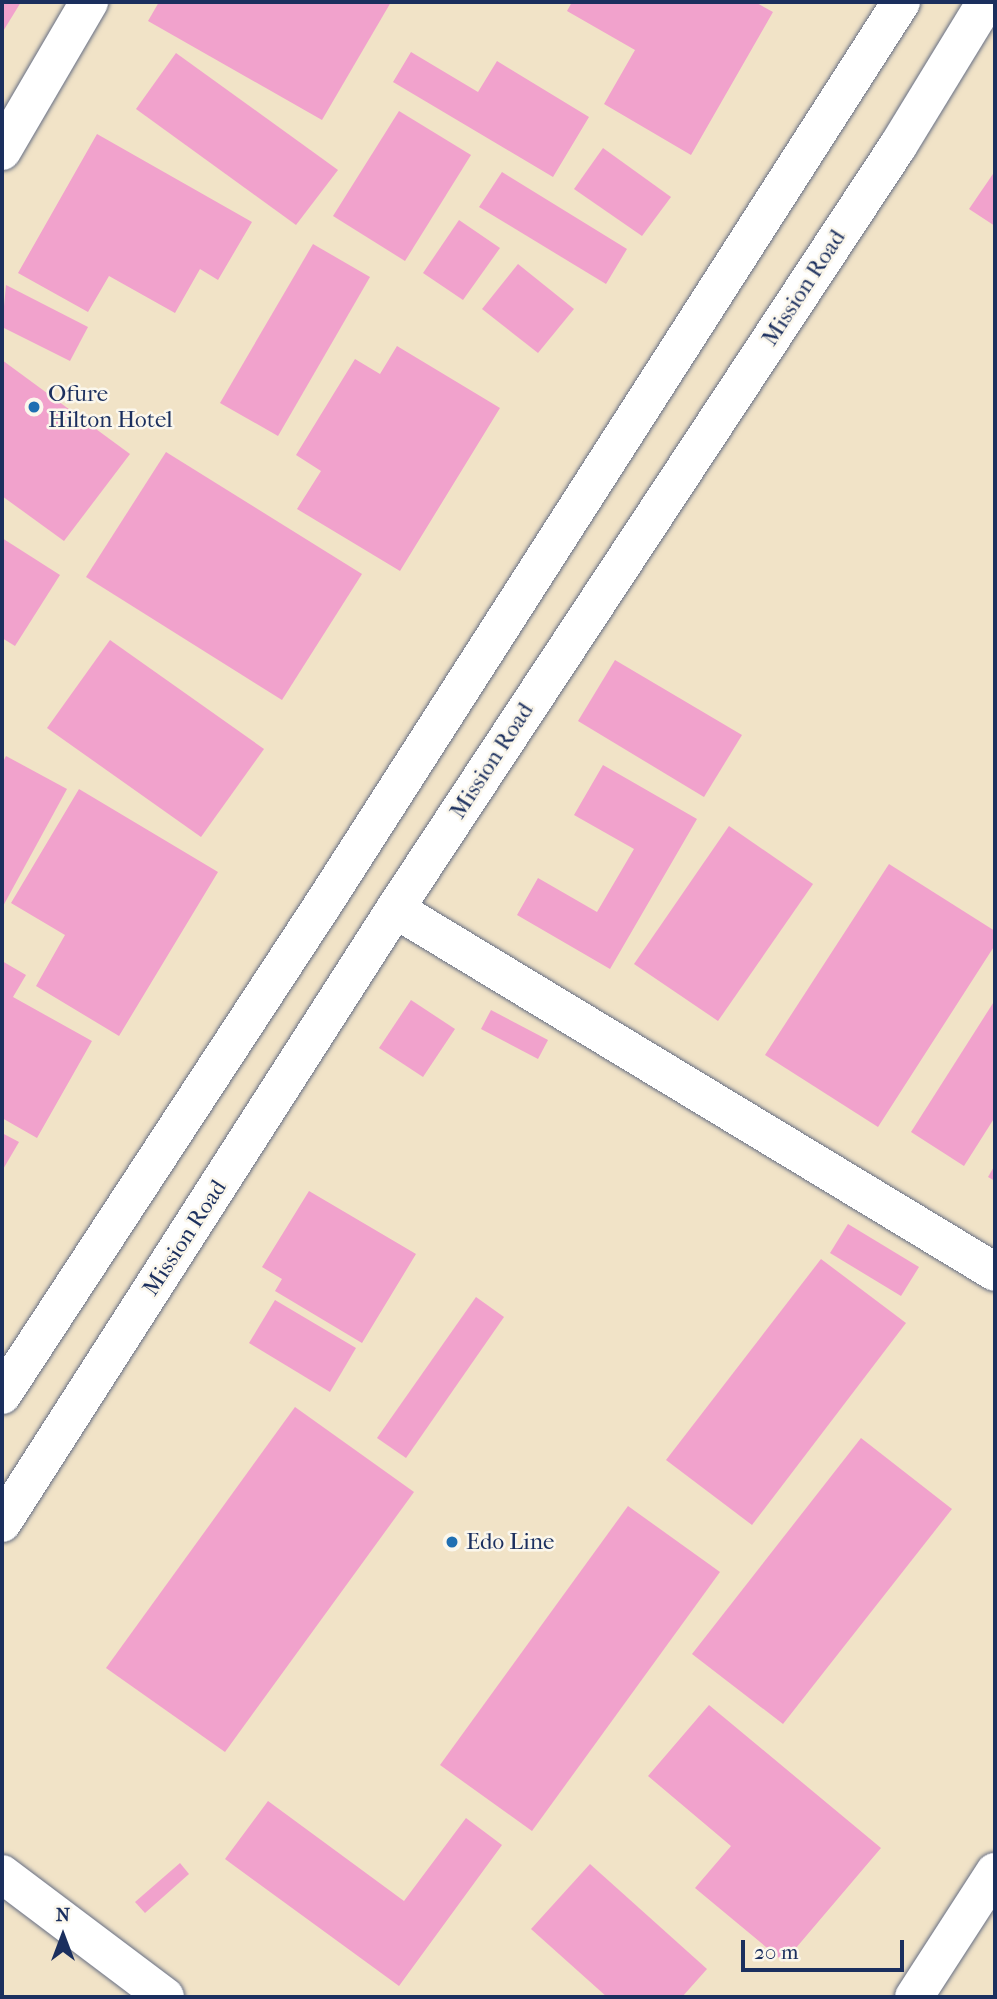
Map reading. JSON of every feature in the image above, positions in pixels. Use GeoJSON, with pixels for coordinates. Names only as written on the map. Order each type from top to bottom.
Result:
{"type":"FeatureCollection","features":[{"type":"Feature","properties":{"kind":"street"},"geometry":{"type":"LineString","coordinates":[[2,151],[89,2]]}},
{"type":"Feature","properties":{"kind":"street"},"geometry":{"type":"LineString","coordinates":[[2,1395],[317,915],[901,2]]}},
{"type":"Feature","properties":{"kind":"street","name":"Mission Road"},"geometry":{"type":"LineString","coordinates":[[2,1523],[395,909],[890,158],[986,2]]}},
{"type":"Feature","properties":{"kind":"street"},"geometry":{"type":"LineString","coordinates":[[395,909],[995,1272]]}},
{"type":"Feature","properties":{"kind":"street"},"geometry":{"type":"LineString","coordinates":[[914,1997],[995,1872]]}},
{"type":"Feature","properties":{"kind":"street"},"geometry":{"type":"LineString","coordinates":[[2,1874],[165,1997]]}},
{"type":"Feature","properties":{"kind":"building"},"geometry":{"type":"Polygon","coordinates":[[[2,2],[21,2],[2,33],[2,2]]]}},
{"type":"Feature","properties":{"kind":"building"},"geometry":{"type":"Polygon","coordinates":[[[159,2],[391,2],[322,120],[148,21],[159,2]]]}},
{"type":"Feature","properties":{"kind":"building"},"geometry":{"type":"Polygon","coordinates":[[[572,2],[755,2],[773,12],[691,155],[604,104],[635,50],[567,11],[572,2]]]}},
{"type":"Feature","properties":{"kind":"building"},"geometry":{"type":"Polygon","coordinates":[[[411,52],[478,92],[497,61],[589,117],[553,177],[393,82],[411,52]]]}},
{"type":"Feature","properties":{"kind":"building"},"geometry":{"type":"Polygon","coordinates":[[[176,53],[338,170],[296,225],[136,109],[176,53]]]}},
{"type":"Feature","properties":{"kind":"building"},"geometry":{"type":"Polygon","coordinates":[[[399,111],[471,155],[405,261],[333,216],[399,111]]]}},
{"type":"Feature","properties":{"kind":"building"},"geometry":{"type":"Polygon","coordinates":[[[97,134],[252,222],[218,280],[200,269],[175,313],[109,276],[88,312],[18,273],[97,134]]]}},
{"type":"Feature","properties":{"kind":"building"},"geometry":{"type":"Polygon","coordinates":[[[603,148],[671,197],[642,236],[574,189],[603,148]]]}},
{"type":"Feature","properties":{"kind":"building"},"geometry":{"type":"Polygon","coordinates":[[[995,171],[995,226],[969,209],[995,171]]]}},
{"type":"Feature","properties":{"kind":"building"},"geometry":{"type":"Polygon","coordinates":[[[502,172],[627,249],[606,284],[479,207],[502,172]]]}},
{"type":"Feature","properties":{"kind":"building"},"geometry":{"type":"Polygon","coordinates":[[[459,220],[500,248],[463,300],[423,273],[459,220]]]}},
{"type":"Feature","properties":{"kind":"building"},"geometry":{"type":"Polygon","coordinates":[[[313,244],[370,277],[278,436],[220,403],[313,244]]]}},
{"type":"Feature","properties":{"kind":"building"},"geometry":{"type":"Polygon","coordinates":[[[518,264],[574,309],[538,353],[482,309],[518,264]]]}},
{"type":"Feature","properties":{"kind":"building"},"geometry":{"type":"Polygon","coordinates":[[[6,285],[88,327],[70,361],[2,327],[6,285]]]}},
{"type":"Feature","properties":{"kind":"building"},"geometry":{"type":"Polygon","coordinates":[[[397,346],[500,408],[400,571],[297,509],[321,471],[296,455],[355,359],[380,374],[397,346]]]}},
{"type":"Feature","properties":{"kind":"building","name":"Ofure Hilton Hotel"},"geometry":{"type":"Polygon","coordinates":[[[2,360],[130,454],[64,541],[2,496],[2,360]]]}},
{"type":"Feature","properties":{"kind":"building"},"geometry":{"type":"Polygon","coordinates":[[[166,452],[362,574],[282,700],[86,577],[166,452]]]}},
{"type":"Feature","properties":{"kind":"building"},"geometry":{"type":"Polygon","coordinates":[[[2,538],[60,575],[15,646],[2,638],[2,538]]]}},
{"type":"Feature","properties":{"kind":"building"},"geometry":{"type":"Polygon","coordinates":[[[110,640],[264,749],[201,837],[47,728],[110,640]]]}},
{"type":"Feature","properties":{"kind":"building"},"geometry":{"type":"Polygon","coordinates":[[[615,660],[742,735],[704,797],[578,721],[615,660]]]}},
{"type":"Feature","properties":{"kind":"building"},"geometry":{"type":"Polygon","coordinates":[[[6,756],[67,789],[2,908],[2,764],[6,756]]]}},
{"type":"Feature","properties":{"kind":"building"},"geometry":{"type":"Polygon","coordinates":[[[603,765],[697,819],[610,969],[517,915],[538,878],[597,912],[634,849],[574,815],[603,765]]]}},
{"type":"Feature","properties":{"kind":"building"},"geometry":{"type":"Polygon","coordinates":[[[79,789],[218,872],[119,1036],[36,986],[65,935],[11,903],[79,789]]]}},
{"type":"Feature","properties":{"kind":"building"},"geometry":{"type":"Polygon","coordinates":[[[729,826],[813,884],[718,1021],[634,964],[729,826]]]}},
{"type":"Feature","properties":{"kind":"building"},"geometry":{"type":"Polygon","coordinates":[[[889,864],[995,931],[995,945],[878,1127],[765,1055],[889,864]]]}},
{"type":"Feature","properties":{"kind":"building"},"geometry":{"type":"Polygon","coordinates":[[[2,961],[26,975],[13,997],[92,1041],[37,1138],[2,1118],[2,961]]]}},
{"type":"Feature","properties":{"kind":"building"},"geometry":{"type":"Polygon","coordinates":[[[411,1000],[455,1029],[423,1077],[379,1048],[411,1000]]]}},
{"type":"Feature","properties":{"kind":"building"},"geometry":{"type":"Polygon","coordinates":[[[995,1000],[995,1117],[964,1166],[911,1132],[995,1000]]]}},
{"type":"Feature","properties":{"kind":"building"},"geometry":{"type":"Polygon","coordinates":[[[491,1010],[548,1040],[538,1059],[481,1029],[491,1010]]]}},
{"type":"Feature","properties":{"kind":"building"},"geometry":{"type":"Polygon","coordinates":[[[2,1133],[19,1142],[2,1171],[2,1133]]]}},
{"type":"Feature","properties":{"kind":"building"},"geometry":{"type":"Polygon","coordinates":[[[995,1165],[995,1181],[988,1177],[995,1165]]]}},
{"type":"Feature","properties":{"kind":"building"},"geometry":{"type":"Polygon","coordinates":[[[309,1191],[416,1254],[362,1343],[275,1291],[282,1279],[262,1267],[309,1191]]]}},
{"type":"Feature","properties":{"kind":"building"},"geometry":{"type":"Polygon","coordinates":[[[848,1224],[919,1267],[901,1296],[830,1253],[848,1224]]]}},
{"type":"Feature","properties":{"kind":"building"},"geometry":{"type":"Polygon","coordinates":[[[821,1259],[906,1323],[752,1525],[666,1460],[821,1259]]]}},
{"type":"Feature","properties":{"kind":"building"},"geometry":{"type":"Polygon","coordinates":[[[476,1297],[504,1317],[406,1458],[377,1438],[476,1297]]]}},
{"type":"Feature","properties":{"kind":"building"},"geometry":{"type":"Polygon","coordinates":[[[275,1300],[356,1348],[330,1392],[249,1343],[275,1300]]]}},
{"type":"Feature","properties":{"kind":"building"},"geometry":{"type":"Polygon","coordinates":[[[295,1407],[414,1492],[225,1752],[106,1668],[295,1407]]]}},
{"type":"Feature","properties":{"kind":"building"},"geometry":{"type":"Polygon","coordinates":[[[861,1438],[952,1509],[783,1724],[692,1654],[861,1438]]]}},
{"type":"Feature","properties":{"kind":"building"},"geometry":{"type":"Polygon","coordinates":[[[628,1506],[720,1572],[532,1831],[440,1765],[628,1506]]]}},
{"type":"Feature","properties":{"kind":"building"},"geometry":{"type":"Polygon","coordinates":[[[709,1705],[881,1848],[784,1962],[695,1888],[731,1846],[648,1776],[709,1705]]]}},
{"type":"Feature","properties":{"kind":"building"},"geometry":{"type":"Polygon","coordinates":[[[268,1801],[404,1901],[466,1818],[502,1845],[399,1986],[225,1859],[268,1801]]]}},
{"type":"Feature","properties":{"kind":"building"},"geometry":{"type":"Polygon","coordinates":[[[180,1863],[189,1874],[145,1913],[135,1902],[180,1863]]]}},
{"type":"Feature","properties":{"kind":"building"},"geometry":{"type":"Polygon","coordinates":[[[590,1864],[707,1969],[682,1997],[607,1997],[531,1929],[590,1864]]]}},
{"type":"Feature","properties":{"kind":"place","name":"Ofure Hilton Hotel"},"geometry":{"type":"Point","coordinates":[34,407]}},
{"type":"Feature","properties":{"kind":"place","name":"Edo Line"},"geometry":{"type":"Point","coordinates":[452,1542]}}]}
